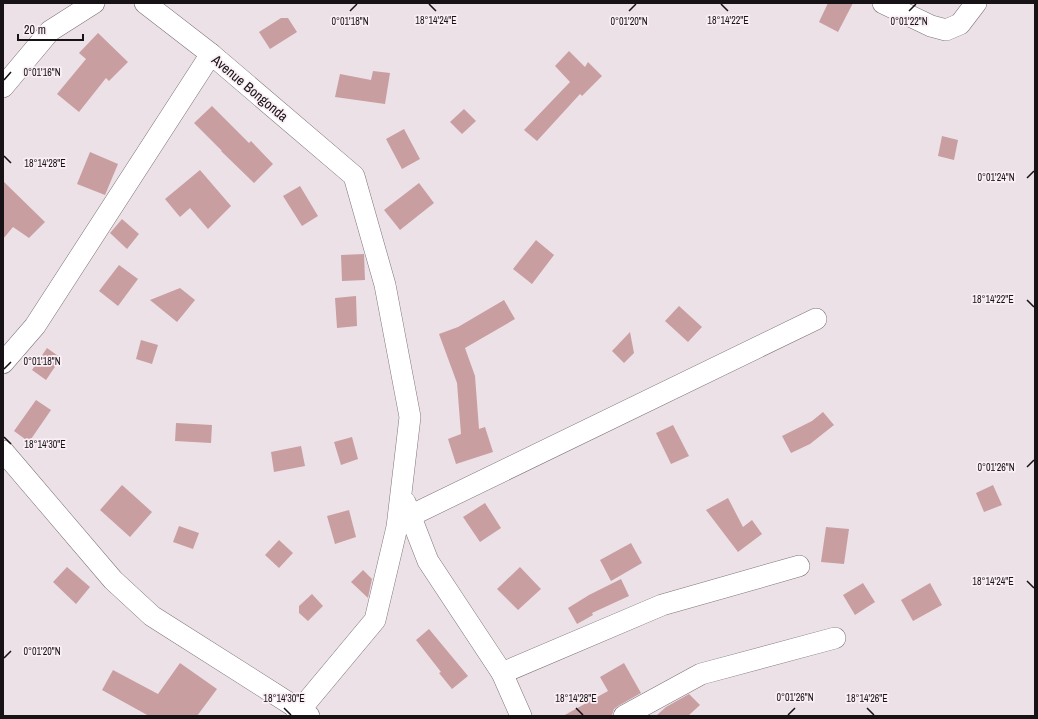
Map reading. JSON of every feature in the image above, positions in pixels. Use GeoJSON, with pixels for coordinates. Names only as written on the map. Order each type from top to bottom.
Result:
{"type":"FeatureCollection","features":[{"type":"Feature","properties":{"kind":"street"},"geometry":{"type":"LineString","coordinates":[[3,87],[50,31],[94,3]]}},
{"type":"Feature","properties":{"kind":"street","name":"Avenue Bongonda"},"geometry":{"type":"LineString","coordinates":[[145,3],[211,54],[354,176],[385,284],[410,417],[401,492]]}},
{"type":"Feature","properties":{"kind":"street"},"geometry":{"type":"LineString","coordinates":[[883,3],[931,26],[946,30],[960,24],[976,3]]}},
{"type":"Feature","properties":{"kind":"street"},"geometry":{"type":"LineString","coordinates":[[3,363],[35,326],[211,54]]}},
{"type":"Feature","properties":{"kind":"street"},"geometry":{"type":"LineString","coordinates":[[410,516],[816,319]]}},
{"type":"Feature","properties":{"kind":"street"},"geometry":{"type":"LineString","coordinates":[[3,451],[113,580],[152,616],[302,714],[376,620],[397,528],[401,492]]}},
{"type":"Feature","properties":{"kind":"street"},"geometry":{"type":"LineString","coordinates":[[401,492],[428,562],[502,673],[521,716]]}},
{"type":"Feature","properties":{"kind":"street"},"geometry":{"type":"LineString","coordinates":[[502,673],[662,605],[800,566]]}},
{"type":"Feature","properties":{"kind":"street"},"geometry":{"type":"LineString","coordinates":[[624,716],[701,674],[835,638]]}},
{"type":"Feature","properties":{"kind":"building"},"geometry":{"type":"Polygon","coordinates":[[[828,3],[853,3],[838,32],[819,22],[828,3]]]}},
{"type":"Feature","properties":{"kind":"building"},"geometry":{"type":"Polygon","coordinates":[[[281,18],[288,18],[297,32],[270,49],[259,32],[281,18]]]}},
{"type":"Feature","properties":{"kind":"building"},"geometry":{"type":"Polygon","coordinates":[[[98,33],[128,62],[109,81],[106,78],[79,112],[57,94],[86,59],[79,53],[98,33]]]}},
{"type":"Feature","properties":{"kind":"building"},"geometry":{"type":"Polygon","coordinates":[[[569,51],[585,67],[588,62],[602,76],[582,96],[580,94],[537,141],[524,130],[570,82],[555,66],[569,51]]]}},
{"type":"Feature","properties":{"kind":"building"},"geometry":{"type":"Polygon","coordinates":[[[373,71],[390,73],[385,104],[335,97],[340,74],[371,80],[373,71]]]}},
{"type":"Feature","properties":{"kind":"building"},"geometry":{"type":"Polygon","coordinates":[[[212,106],[249,143],[251,141],[273,164],[254,183],[194,123],[212,106]]]}},
{"type":"Feature","properties":{"kind":"building"},"geometry":{"type":"Polygon","coordinates":[[[464,109],[476,121],[462,134],[450,122],[464,109]]]}},
{"type":"Feature","properties":{"kind":"building"},"geometry":{"type":"Polygon","coordinates":[[[404,129],[420,159],[402,169],[386,139],[404,129]]]}},
{"type":"Feature","properties":{"kind":"building"},"geometry":{"type":"Polygon","coordinates":[[[942,136],[958,140],[954,160],[938,156],[942,136]]]}},
{"type":"Feature","properties":{"kind":"building"},"geometry":{"type":"Polygon","coordinates":[[[90,152],[118,164],[105,195],[77,184],[90,152]]]}},
{"type":"Feature","properties":{"kind":"building"},"geometry":{"type":"Polygon","coordinates":[[[200,170],[231,206],[208,229],[190,208],[180,217],[165,199],[200,170]]]}},
{"type":"Feature","properties":{"kind":"building"},"geometry":{"type":"Polygon","coordinates":[[[3,181],[45,222],[29,238],[13,227],[3,239],[3,181]]]}},
{"type":"Feature","properties":{"kind":"building"},"geometry":{"type":"Polygon","coordinates":[[[419,183],[434,203],[400,230],[384,210],[419,183]]]}},
{"type":"Feature","properties":{"kind":"building"},"geometry":{"type":"Polygon","coordinates":[[[300,186],[318,216],[302,226],[283,196],[300,186]]]}},
{"type":"Feature","properties":{"kind":"building"},"geometry":{"type":"Polygon","coordinates":[[[122,219],[139,234],[127,249],[110,233],[122,219]]]}},
{"type":"Feature","properties":{"kind":"building"},"geometry":{"type":"Polygon","coordinates":[[[536,240],[554,255],[532,284],[513,269],[536,240]]]}},
{"type":"Feature","properties":{"kind":"building"},"geometry":{"type":"Polygon","coordinates":[[[364,254],[365,280],[342,281],[341,255],[364,254]]]}},
{"type":"Feature","properties":{"kind":"building"},"geometry":{"type":"Polygon","coordinates":[[[119,265],[138,279],[118,306],[99,291],[119,265]]]}},
{"type":"Feature","properties":{"kind":"building"},"geometry":{"type":"Polygon","coordinates":[[[180,288],[195,300],[177,322],[150,300],[180,288]]]}},
{"type":"Feature","properties":{"kind":"building"},"geometry":{"type":"Polygon","coordinates":[[[356,296],[357,326],[337,328],[335,298],[356,296]]]}},
{"type":"Feature","properties":{"kind":"building"},"geometry":{"type":"Polygon","coordinates":[[[504,300],[515,319],[465,348],[475,376],[479,429],[485,427],[493,452],[456,464],[448,439],[461,434],[457,383],[439,334],[458,327],[504,300]]]}},
{"type":"Feature","properties":{"kind":"building"},"geometry":{"type":"Polygon","coordinates":[[[679,306],[702,327],[688,342],[665,321],[679,306]]]}},
{"type":"Feature","properties":{"kind":"building"},"geometry":{"type":"Polygon","coordinates":[[[630,332],[634,353],[624,363],[612,351],[630,332]]]}},
{"type":"Feature","properties":{"kind":"building"},"geometry":{"type":"Polygon","coordinates":[[[141,340],[158,345],[152,364],[136,359],[141,340]]]}},
{"type":"Feature","properties":{"kind":"building"},"geometry":{"type":"Polygon","coordinates":[[[47,348],[61,358],[46,380],[32,370],[47,348]]]}},
{"type":"Feature","properties":{"kind":"building"},"geometry":{"type":"Polygon","coordinates":[[[36,400],[51,410],[29,442],[14,431],[36,400]]]}},
{"type":"Feature","properties":{"kind":"building"},"geometry":{"type":"Polygon","coordinates":[[[823,412],[834,425],[810,444],[791,453],[782,436],[812,421],[823,412]]]}},
{"type":"Feature","properties":{"kind":"building"},"geometry":{"type":"Polygon","coordinates":[[[176,423],[212,425],[211,443],[175,441],[176,423]]]}},
{"type":"Feature","properties":{"kind":"building"},"geometry":{"type":"Polygon","coordinates":[[[673,425],[689,456],[671,464],[656,433],[673,425]]]}},
{"type":"Feature","properties":{"kind":"building"},"geometry":{"type":"Polygon","coordinates":[[[352,437],[358,459],[341,465],[334,442],[352,437]]]}},
{"type":"Feature","properties":{"kind":"building"},"geometry":{"type":"Polygon","coordinates":[[[301,446],[305,466],[274,472],[271,452],[301,446]]]}},
{"type":"Feature","properties":{"kind":"building"},"geometry":{"type":"Polygon","coordinates":[[[122,485],[152,512],[130,537],[100,510],[122,485]]]}},
{"type":"Feature","properties":{"kind":"building"},"geometry":{"type":"Polygon","coordinates":[[[993,485],[1002,505],[984,512],[976,493],[993,485]]]}},
{"type":"Feature","properties":{"kind":"building"},"geometry":{"type":"Polygon","coordinates":[[[728,498],[743,527],[752,520],[762,534],[738,552],[706,510],[728,498]]]}},
{"type":"Feature","properties":{"kind":"building"},"geometry":{"type":"Polygon","coordinates":[[[485,503],[501,528],[480,542],[463,517],[485,503]]]}},
{"type":"Feature","properties":{"kind":"building"},"geometry":{"type":"Polygon","coordinates":[[[349,510],[356,537],[335,544],[327,516],[349,510]]]}},
{"type":"Feature","properties":{"kind":"building"},"geometry":{"type":"Polygon","coordinates":[[[179,526],[199,533],[193,549],[173,542],[179,526]]]}},
{"type":"Feature","properties":{"kind":"building"},"geometry":{"type":"Polygon","coordinates":[[[826,527],[849,529],[844,564],[821,562],[826,527]]]}},
{"type":"Feature","properties":{"kind":"building"},"geometry":{"type":"Polygon","coordinates":[[[279,540],[293,553],[279,568],[265,555],[279,540]]]}},
{"type":"Feature","properties":{"kind":"building"},"geometry":{"type":"Polygon","coordinates":[[[631,543],[642,563],[611,581],[600,560],[631,543]]]}},
{"type":"Feature","properties":{"kind":"building"},"geometry":{"type":"Polygon","coordinates":[[[67,567],[90,587],[76,604],[53,582],[67,567]]]}},
{"type":"Feature","properties":{"kind":"building"},"geometry":{"type":"Polygon","coordinates":[[[520,567],[541,589],[518,610],[497,589],[520,567]]]}},
{"type":"Feature","properties":{"kind":"building"},"geometry":{"type":"Polygon","coordinates":[[[363,570],[372,579],[368,598],[351,582],[363,570]]]}},
{"type":"Feature","properties":{"kind":"building"},"geometry":{"type":"Polygon","coordinates":[[[621,579],[629,596],[592,613],[593,615],[577,624],[568,608],[589,595],[621,579]]]}},
{"type":"Feature","properties":{"kind":"building"},"geometry":{"type":"Polygon","coordinates":[[[863,583],[875,602],[855,615],[843,595],[863,583]]]}},
{"type":"Feature","properties":{"kind":"building"},"geometry":{"type":"Polygon","coordinates":[[[930,583],[942,605],[913,621],[901,600],[930,583]]]}},
{"type":"Feature","properties":{"kind":"building"},"geometry":{"type":"Polygon","coordinates":[[[312,594],[323,606],[308,621],[299,613],[299,606],[312,594]]]}},
{"type":"Feature","properties":{"kind":"building"},"geometry":{"type":"Polygon","coordinates":[[[429,629],[468,676],[452,689],[439,673],[441,672],[416,640],[429,629]]]}},
{"type":"Feature","properties":{"kind":"building"},"geometry":{"type":"Polygon","coordinates":[[[180,663],[217,689],[197,716],[149,716],[102,690],[113,670],[158,694],[180,663]]]}},
{"type":"Feature","properties":{"kind":"building"},"geometry":{"type":"Polygon","coordinates":[[[624,663],[641,693],[618,706],[614,709],[612,715],[610,716],[563,716],[608,691],[600,677],[624,663]]]}},
{"type":"Feature","properties":{"kind":"building"},"geometry":{"type":"Polygon","coordinates":[[[689,694],[700,705],[688,716],[656,716],[666,707],[689,694]]]}}]}
